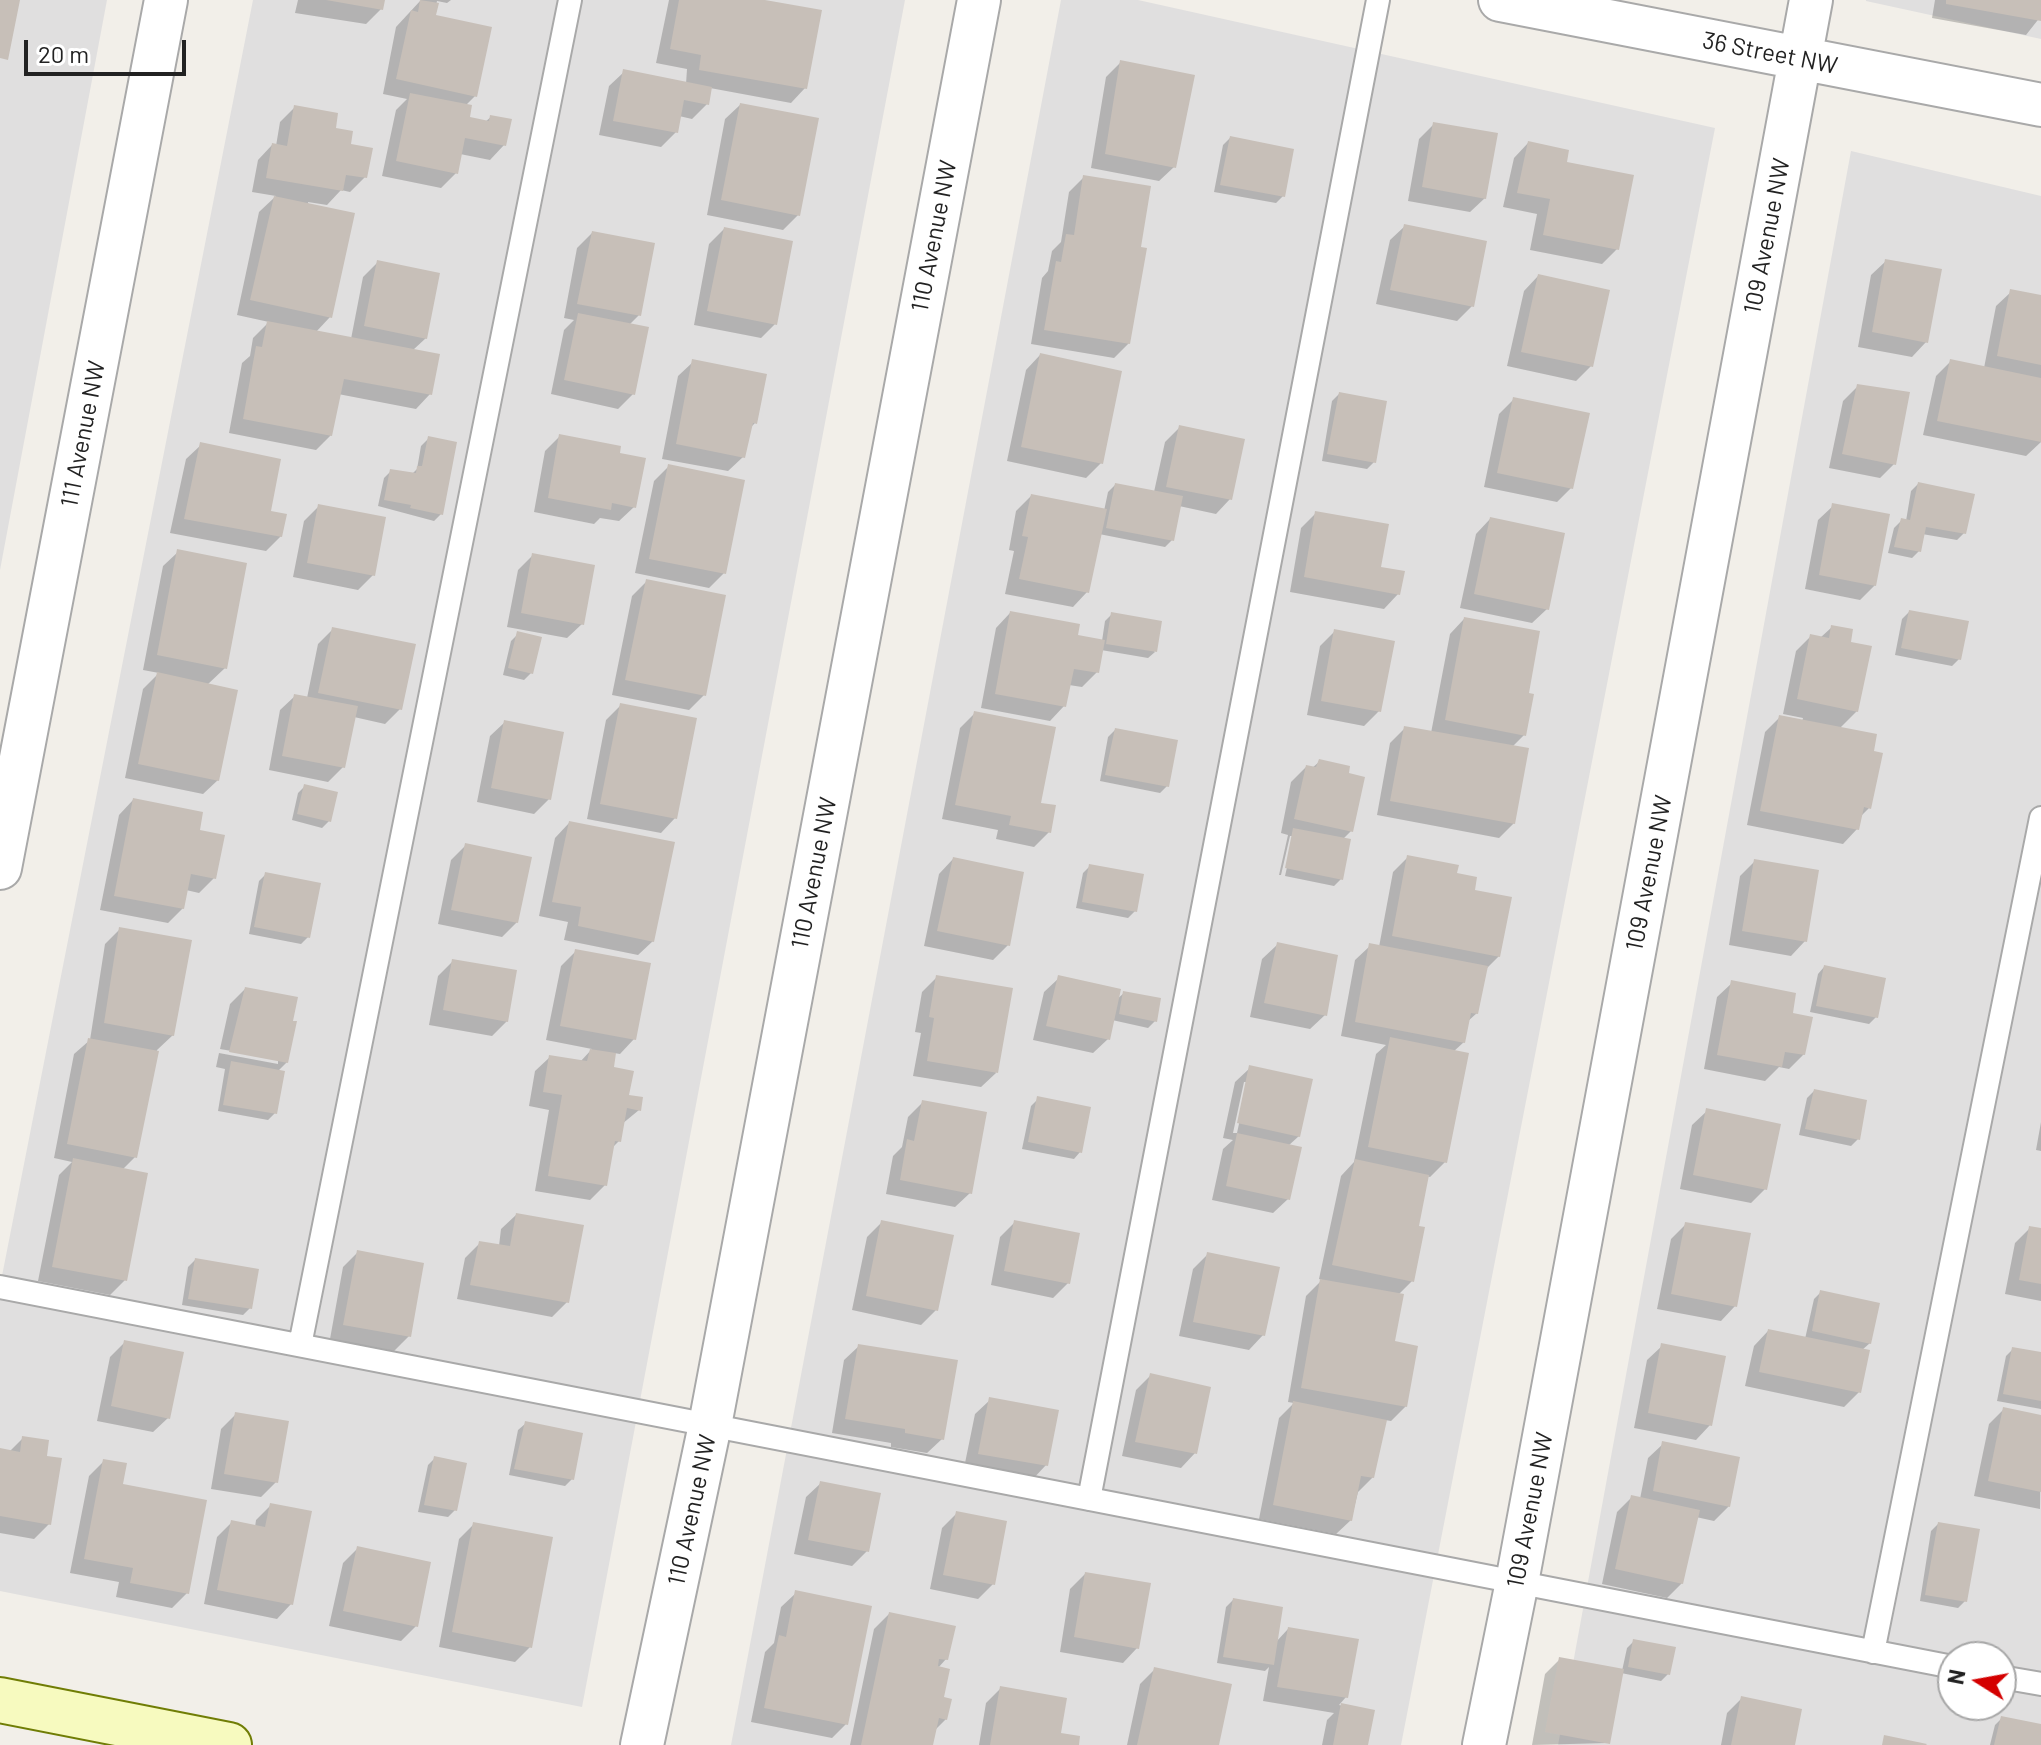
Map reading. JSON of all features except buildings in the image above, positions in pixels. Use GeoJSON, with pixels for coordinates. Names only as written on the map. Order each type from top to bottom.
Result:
{"type":"FeatureCollection","features":[{"type":"Feature","properties":{"kind":"street","name":"111 Avenue NW"},"geometry":{"type":"LineString","coordinates":[[0,868],[166,0]]}},
{"type":"Feature","properties":{"kind":"street","name":"110 Avenue NW"},"geometry":{"type":"LineString","coordinates":[[642,1745],[710,1425],[979,0]]}},
{"type":"Feature","properties":{"kind":"street","name":"36 Street NW"},"geometry":{"type":"LineString","coordinates":[[1500,0],[2041,105]]}},
{"type":"Feature","properties":{"kind":"street","name":"109 Avenue NW"},"geometry":{"type":"LineString","coordinates":[[1484,1745],[1517,1582],[1811,0]]}},
{"type":"Feature","properties":{"kind":"street"},"geometry":{"type":"LineString","coordinates":[[0,1700],[229,1745]]}},
{"type":"Feature","properties":{"kind":"lane"},"geometry":{"type":"LineString","coordinates":[[300,1345],[570,0]]}},
{"type":"Feature","properties":{"kind":"lane"},"geometry":{"type":"LineString","coordinates":[[1089,1499],[1378,0]]}},
{"type":"Feature","properties":{"kind":"lane"},"geometry":{"type":"LineString","coordinates":[[1873,1652],[2041,818]]}},
{"type":"Feature","properties":{"kind":"lane"},"geometry":{"type":"LineString","coordinates":[[0,1287],[1937,1664]]}},
{"type":"Feature","properties":{"kind":"lane"},"geometry":{"type":"LineString","coordinates":[[2017,1680],[2041,1684]]}},
{"type":"Feature","properties":{"kind":"shaded area"},"geometry":{"type":"Polygon","coordinates":[[[0,0],[107,0],[0,570],[0,0]]]}},
{"type":"Feature","properties":{"kind":"shaded area"},"geometry":{"type":"Polygon","coordinates":[[[253,0],[905,0],[582,1707],[0,1591],[0,1286],[253,0]]]}},
{"type":"Feature","properties":{"kind":"shaded area"},"geometry":{"type":"Polygon","coordinates":[[[1061,0],[1138,0],[1715,128],[1401,1745],[731,1745],[1061,0]]]}},
{"type":"Feature","properties":{"kind":"shaded area"},"geometry":{"type":"Polygon","coordinates":[[[2041,0],[2041,39],[1866,1],[2041,0]]]}},
{"type":"Feature","properties":{"kind":"shaded area"},"geometry":{"type":"Polygon","coordinates":[[[1851,151],[2041,196],[2041,1745],[1558,1745],[1851,151]]]}}]}
